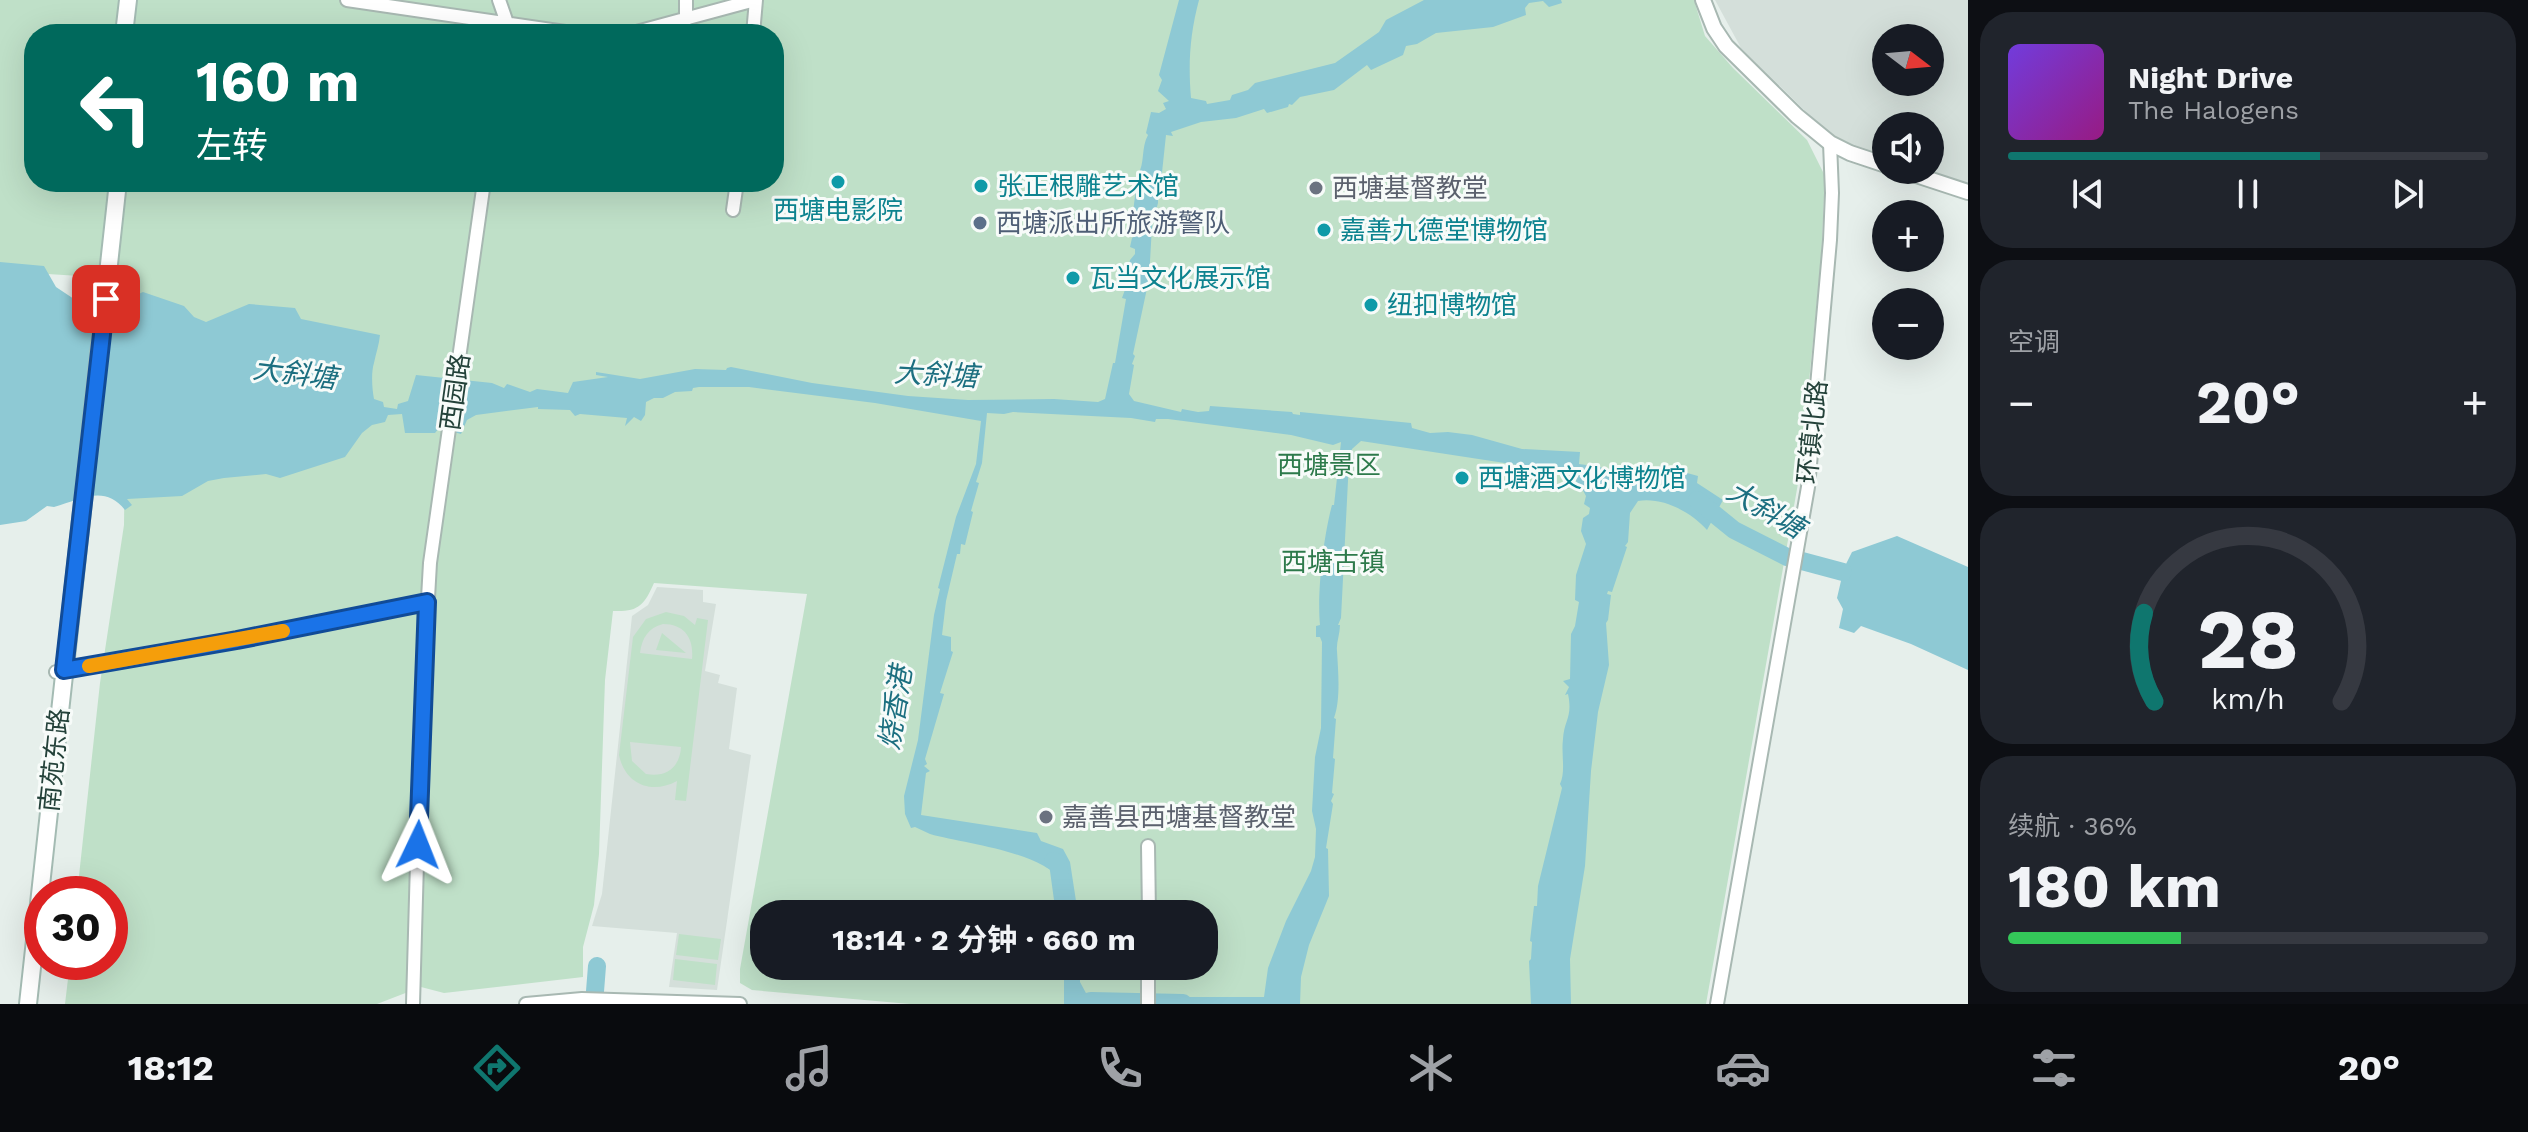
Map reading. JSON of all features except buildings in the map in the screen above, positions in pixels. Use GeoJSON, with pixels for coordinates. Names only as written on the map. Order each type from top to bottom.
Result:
{"type":"FeatureCollection","features":[{"type":"Feature","properties":{"kind":"main road"},"geometry":{"type":"LineString","coordinates":[[125,24],[128,0]]}},
{"type":"Feature","properties":{"kind":"main road"},"geometry":{"type":"LineString","coordinates":[[136,24],[138,0]]}},
{"type":"Feature","properties":{"kind":"main road","name":"南苑东路"},"geometry":{"type":"LineString","coordinates":[[108,192],[110,205]]}},
{"type":"Feature","properties":{"kind":"main road","name":"南苑东路"},"geometry":{"type":"LineString","coordinates":[[20,1004],[67,610],[110,205],[115,192]]}},
{"type":"Feature","properties":{"kind":"main road","name":"南苑东路"},"geometry":{"type":"LineString","coordinates":[[28,1004],[60,671]]}},
{"type":"Feature","properties":{"kind":"street"},"geometry":{"type":"LineString","coordinates":[[347,0],[479,24]]}},
{"type":"Feature","properties":{"kind":"street"},"geometry":{"type":"LineString","coordinates":[[499,0],[505,24]]}},
{"type":"Feature","properties":{"kind":"street"},"geometry":{"type":"LineString","coordinates":[[686,0],[686,20]]}},
{"type":"Feature","properties":{"kind":"street"},"geometry":{"type":"LineString","coordinates":[[670,24],[755,0],[754,24]]}},
{"type":"Feature","properties":{"kind":"street"},"geometry":{"type":"LineString","coordinates":[[1703,0],[1714,28],[1726,46],[1797,116],[1830,143],[1872,160]]}},
{"type":"Feature","properties":{"kind":"street","name":"环镇北路"},"geometry":{"type":"LineString","coordinates":[[1717,1004],[1808,487],[1830,240],[1830,143]]}},
{"type":"Feature","properties":{"kind":"street"},"geometry":{"type":"LineString","coordinates":[[1944,184],[1968,192]]}},
{"type":"Feature","properties":{"kind":"street","name":"西园路"},"geometry":{"type":"LineString","coordinates":[[413,1004],[430,563],[483,192]]}},
{"type":"Feature","properties":{"kind":"street"},"geometry":{"type":"LineString","coordinates":[[733,210],[736,192]]}},
{"type":"Feature","properties":{"kind":"street"},"geometry":{"type":"LineString","coordinates":[[60,671],[427,602]]}},
{"type":"Feature","properties":{"kind":"street"},"geometry":{"type":"LineString","coordinates":[[1148,846],[1149,900]]}},
{"type":"Feature","properties":{"kind":"street"},"geometry":{"type":"LineString","coordinates":[[1148,1004],[1149,980]]}},
{"type":"Feature","properties":{"kind":"street"},"geometry":{"type":"LineString","coordinates":[[526,1004],[582,999],[740,1004]]}},
{"type":"Feature","properties":{"kind":"shaded area"},"geometry":{"type":"Polygon","coordinates":[[[1715,0],[1968,0],[1968,183],[1944,176],[1944,112],[1872,112],[1872,152],[1833,138],[1741,48],[1715,0]]]}},
{"type":"Feature","properties":{"kind":"shaded area"},"geometry":{"type":"Polygon","coordinates":[[[657,587],[703,590],[703,602],[716,604],[705,671],[720,675],[718,683],[737,688],[729,749],[751,755],[717,990],[669,987],[677,933],[592,926],[602,894],[632,616],[648,605],[657,587]]]}},
{"type":"Feature","properties":{"kind":"green space","name":"西塘景区"},"geometry":{"type":"Polygon","coordinates":[[[0,0],[1694,0],[1705,36],[1733,68],[1807,140],[1825,176],[1821,261],[1800,472],[1706,1004],[910,1004],[752,990],[740,983],[750,913],[750,980],[1218,980],[1218,900],[752,900],[807,594],[654,583],[639,606],[613,611],[605,680],[599,854],[594,905],[583,947],[583,977],[444,993],[421,987],[377,1004],[65,1004],[68,980],[128,980],[128,876],[79,876],[100,683],[124,525],[127,279],[0,271],[0,0]]]}},
{"type":"Feature","properties":{"kind":"green space"},"geometry":{"type":"Polygon","coordinates":[[[666,612],[684,616],[695,625],[697,618],[708,620],[686,801],[675,800],[677,781],[649,787],[633,780],[619,755],[633,637],[646,619],[666,612]],[[663,624],[647,634],[640,653],[692,659],[690,639],[686,634],[677,627],[663,624]],[[630,742],[632,761],[646,774],[671,770],[680,754],[681,747],[630,742]]]}},
{"type":"Feature","properties":{"kind":"green space"},"geometry":{"type":"Polygon","coordinates":[[[662,633],[686,653],[656,650],[662,633]]]}},
{"type":"Feature","properties":{"kind":"green space"},"geometry":{"type":"Polygon","coordinates":[[[679,934],[721,939],[718,960],[676,955],[679,934]]]}},
{"type":"Feature","properties":{"kind":"green space"},"geometry":{"type":"Polygon","coordinates":[[[675,959],[717,964],[715,985],[673,980],[675,959]]]}},
{"type":"Feature","properties":{"kind":"water"},"geometry":{"type":"Polygon","coordinates":[[[1179,0],[1199,0],[1190,49],[1191,98],[1206,101],[1207,104],[1230,100],[1232,95],[1248,90],[1255,83],[1335,63],[1379,32],[1386,20],[1424,0],[1561,0],[1562,3],[1549,7],[1543,1],[1529,3],[1525,8],[1526,15],[1493,27],[1436,33],[1417,44],[1406,46],[1403,55],[1371,70],[1367,65],[1334,90],[1300,97],[1288,107],[1201,122],[1171,132],[1173,136],[1166,135],[1163,183],[1158,192],[1152,226],[1149,279],[1133,354],[1129,394],[1134,401],[1181,412],[1182,409],[1209,411],[1210,406],[1411,423],[1412,428],[1430,433],[1472,435],[1522,449],[1580,452],[1579,464],[1601,467],[1602,470],[1625,473],[1628,466],[1650,468],[1668,465],[1669,468],[1698,476],[1697,483],[1723,500],[1707,530],[1685,512],[1657,501],[1638,501],[1630,513],[1627,547],[1612,592],[1608,591],[1607,594],[1611,595],[1606,623],[1609,665],[1598,712],[1591,771],[1585,866],[1570,959],[1571,1004],[1531,1004],[1529,961],[1534,906],[1537,906],[1538,886],[1562,788],[1563,739],[1569,713],[1568,694],[1565,695],[1569,687],[1563,681],[1570,679],[1571,634],[1579,602],[1575,600],[1576,575],[1586,544],[1581,531],[1583,518],[1589,514],[1590,508],[1584,504],[1586,496],[1576,480],[1558,471],[1361,441],[1352,449],[1341,618],[1338,625],[1334,794],[1326,848],[1329,896],[1309,945],[1301,977],[1300,1004],[1159,1004],[1159,997],[1264,997],[1268,968],[1286,921],[1311,871],[1316,829],[1312,811],[1315,757],[1321,728],[1322,642],[1320,637],[1316,637],[1316,626],[1320,625],[1322,566],[1334,505],[1341,442],[1333,445],[1291,435],[1168,419],[1156,419],[1155,422],[1131,418],[987,413],[973,512],[965,545],[961,544],[960,554],[957,554],[946,601],[942,635],[951,637],[953,652],[925,759],[927,764],[924,766],[930,771],[926,773],[921,815],[1037,833],[1041,841],[1063,849],[1070,862],[1076,900],[1067,900],[1062,882],[1052,871],[1038,863],[1002,850],[911,828],[905,814],[904,796],[918,740],[938,588],[956,517],[976,464],[981,421],[875,403],[749,387],[699,387],[654,398],[646,402],[641,421],[634,417],[625,426],[627,418],[575,416],[570,410],[538,407],[476,415],[467,420],[461,434],[439,428],[435,433],[405,433],[402,414],[388,415],[385,422],[372,425],[362,433],[345,457],[280,478],[266,474],[208,481],[182,496],[127,499],[132,505],[125,510],[109,497],[92,496],[54,507],[47,506],[26,521],[0,525],[0,262],[44,266],[56,287],[74,299],[119,303],[143,292],[184,306],[194,317],[206,322],[249,304],[295,308],[301,319],[380,335],[372,371],[374,399],[383,402],[384,407],[397,409],[398,404],[408,401],[416,375],[492,383],[504,388],[507,384],[530,392],[537,389],[568,393],[573,382],[608,377],[596,375],[596,372],[640,379],[695,369],[726,370],[731,367],[812,383],[908,396],[1098,402],[1105,399],[1115,363],[1126,299],[1122,298],[1126,287],[1130,288],[1133,282],[1133,276],[1127,276],[1130,260],[1135,254],[1135,249],[1130,247],[1135,236],[1134,206],[1146,133],[1151,112],[1159,113],[1166,109],[1163,103],[1169,101],[1158,91],[1162,80],[1159,75],[1179,0]]]}},
{"type":"Feature","properties":{"kind":"water"},"geometry":{"type":"Polygon","coordinates":[[[1897,536],[1968,567],[1968,670],[1861,626],[1854,633],[1839,628],[1843,609],[1837,598],[1844,568],[1852,552],[1897,536]]]}},
{"type":"Feature","properties":{"kind":"water"},"geometry":{"type":"Polygon","coordinates":[[[1064,980],[1080,980],[1087,995],[1140,995],[1140,1004],[1064,1004],[1064,980]]]}},
{"type":"Feature","properties":{"kind":"waterway","name":"大斜塘"},"geometry":{"type":"LineString","coordinates":[[1697,500],[1734,530],[1787,557],[1843,572]]}},
{"type":"Feature","properties":{"kind":"waterway","name":"烧香港"},"geometry":{"type":"LineString","coordinates":[[1053,861],[1058,863],[1063,900]]}},
{"type":"Feature","properties":{"kind":"waterway"},"geometry":{"type":"LineString","coordinates":[[594,1004],[597,966]]}},
{"type":"Feature","properties":{"kind":"waterway"},"geometry":{"type":"LineString","coordinates":[[1079,1004],[1091,1001],[1183,1003]]}},
{"type":"Feature","properties":{"kind":"slow traffic"},"geometry":{"type":"LineString","coordinates":[[89,666],[283,631]]}},
{"type":"Feature","properties":{"kind":"place","name":"西塘电影院"},"geometry":{"type":"Point","coordinates":[838,182]}},
{"type":"Feature","properties":{"kind":"place","name":"张正根雕艺术馆"},"geometry":{"type":"Point","coordinates":[981,186]}},
{"type":"Feature","properties":{"kind":"place","name":"西塘基督教堂"},"geometry":{"type":"Point","coordinates":[1316,188]}},
{"type":"Feature","properties":{"kind":"place","name":"西塘派出所旅游警队"},"geometry":{"type":"Point","coordinates":[980,223]}},
{"type":"Feature","properties":{"kind":"place","name":"嘉善九德堂博物馆"},"geometry":{"type":"Point","coordinates":[1324,230]}},
{"type":"Feature","properties":{"kind":"place","name":"瓦当文化展示馆"},"geometry":{"type":"Point","coordinates":[1073,278]}},
{"type":"Feature","properties":{"kind":"place","name":"纽扣博物馆"},"geometry":{"type":"Point","coordinates":[1371,305]}},
{"type":"Feature","properties":{"kind":"place","name":"西塘酒文化博物馆"},"geometry":{"type":"Point","coordinates":[1462,478]}},
{"type":"Feature","properties":{"kind":"place","name":"嘉善县西塘基督教堂"},"geometry":{"type":"Point","coordinates":[1046,817]}},
{"type":"Feature","properties":{"kind":"route"},"geometry":{"type":"LineString","coordinates":[[106,299],[64,670],[175,652],[427,602],[418,845]]}},
{"type":"Feature","properties":{"kind":"park label","name":"西塘古镇"},"geometry":{"type":"Point","coordinates":[1333,562]}}]}
